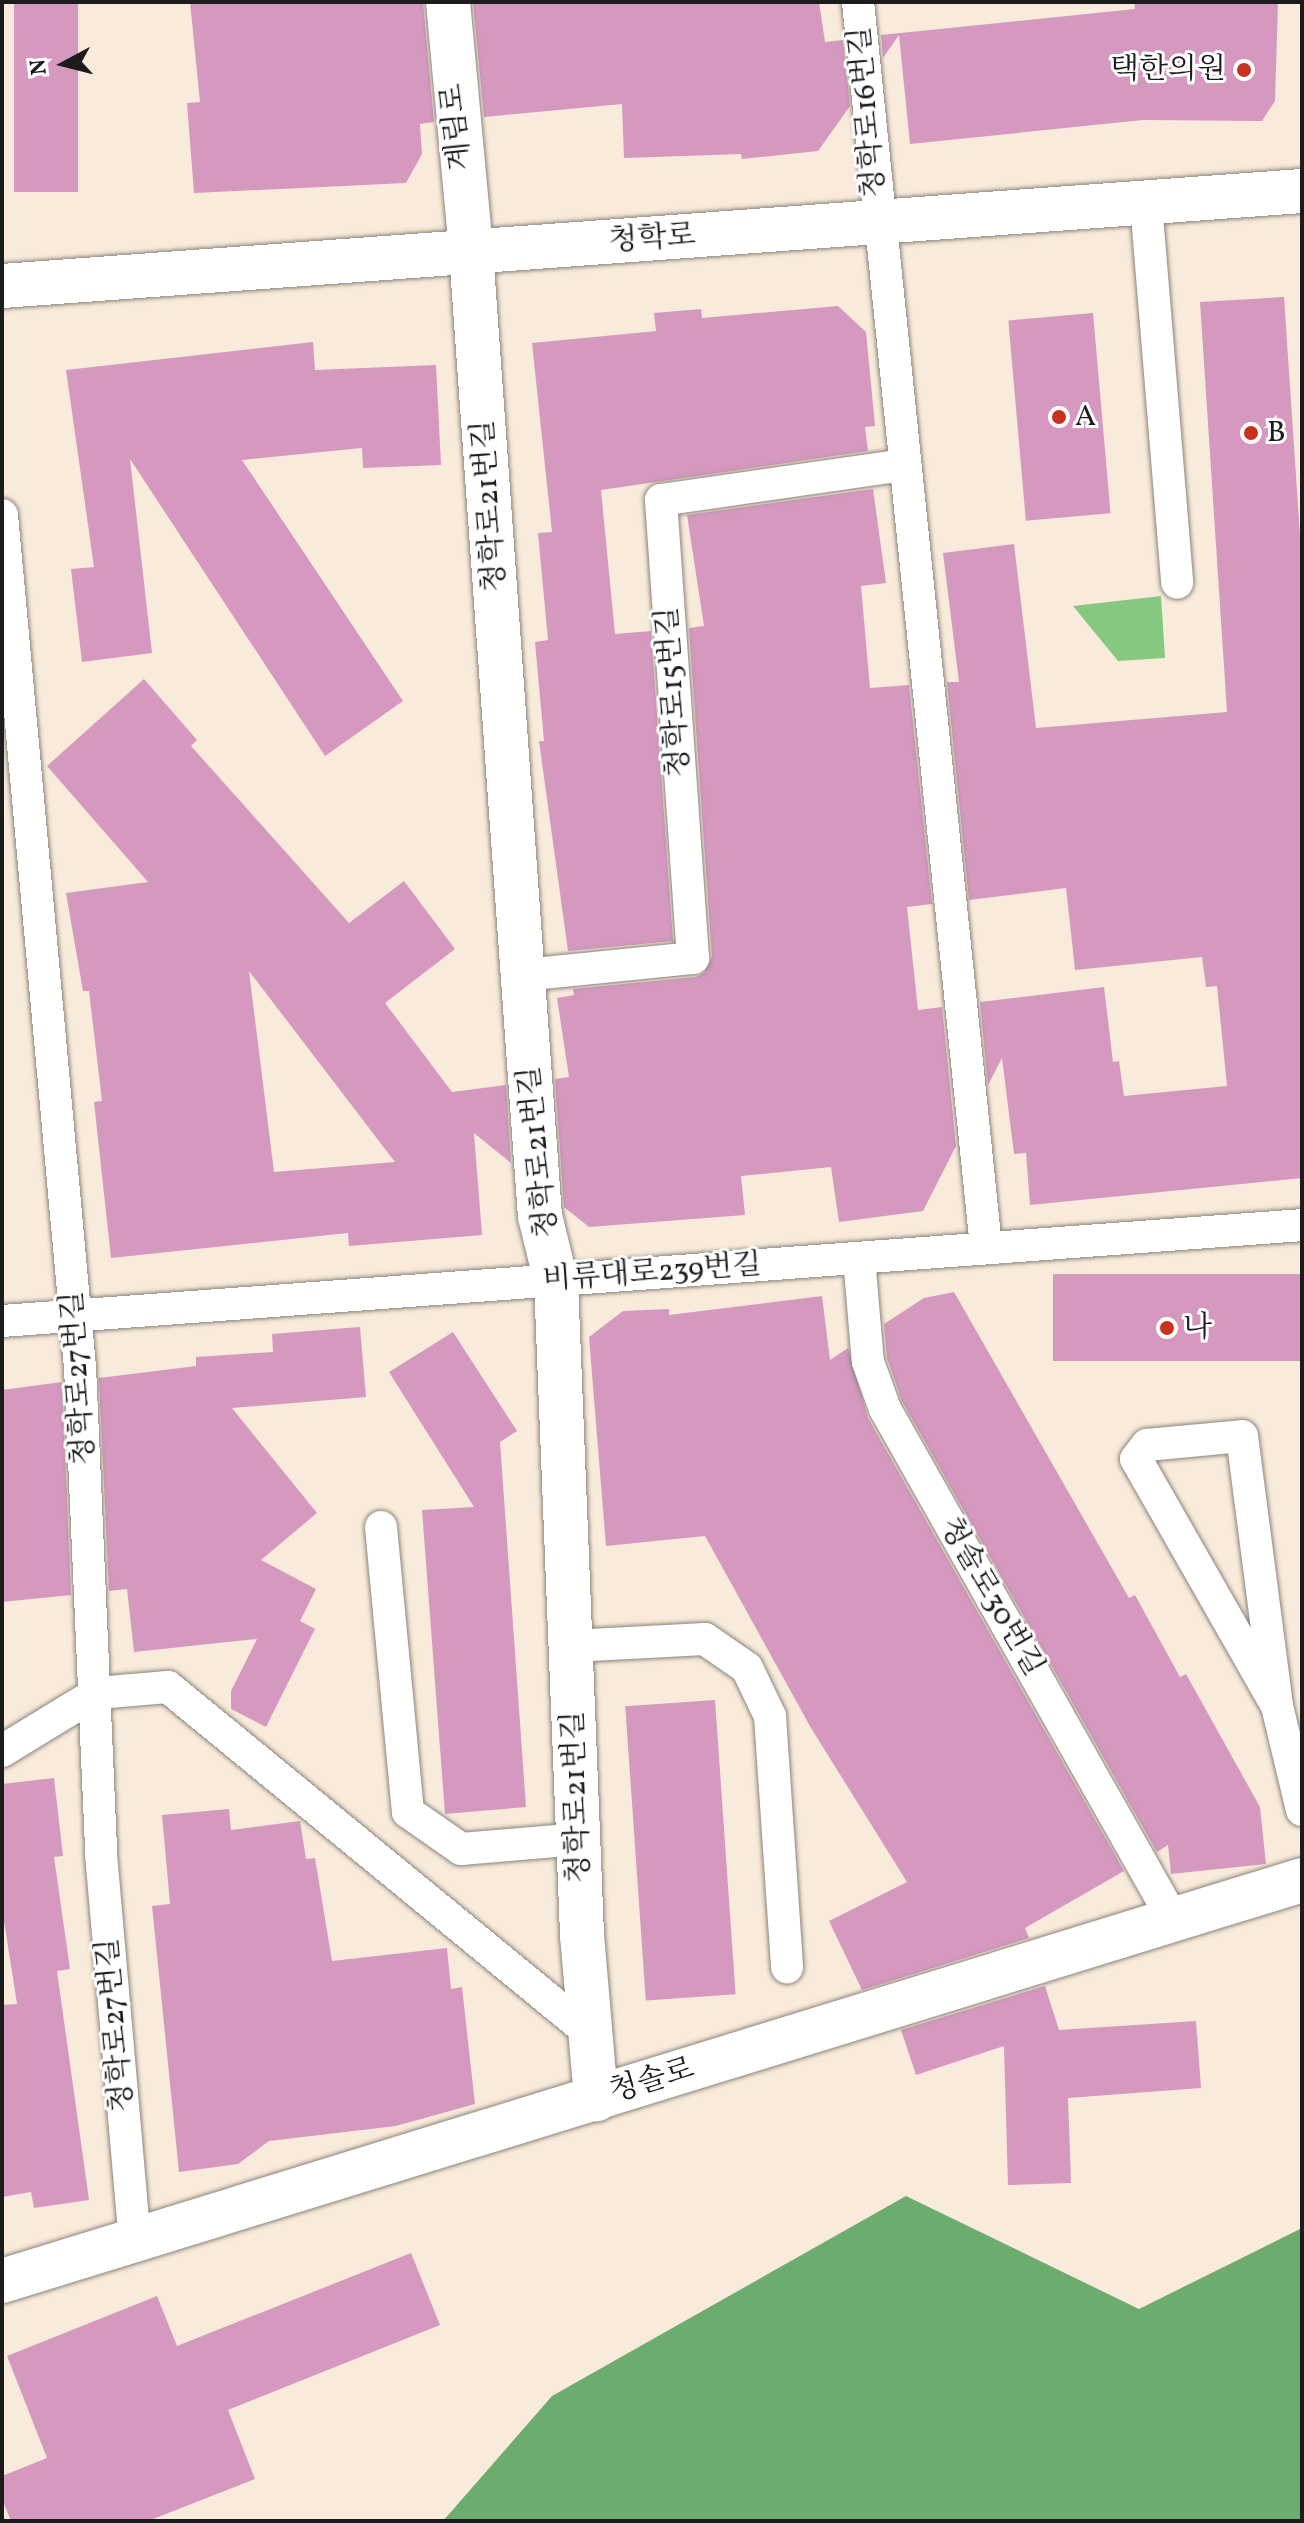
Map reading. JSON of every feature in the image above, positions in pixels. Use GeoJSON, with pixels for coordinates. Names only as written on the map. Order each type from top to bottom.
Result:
{"type":"FeatureCollection","features":[{"type":"Feature","properties":{"kind":"street","name":"계림로"},"geometry":{"type":"LineString","coordinates":[[448,2],[471,252]]}},
{"type":"Feature","properties":{"kind":"street","name":"청학로"},"geometry":{"type":"LineString","coordinates":[[2,286],[1302,191]]}},
{"type":"Feature","properties":{"kind":"street","name":"청학로21번길"},"geometry":{"type":"LineString","coordinates":[[471,252],[540,1216],[556,1281],[579,1839],[596,2099]]}},
{"type":"Feature","properties":{"kind":"street","name":"청솔로"},"geometry":{"type":"LineString","coordinates":[[2,2281],[1302,1880]]}},
{"type":"Feature","properties":{"kind":"lane","name":"청학로16번길"},"geometry":{"type":"LineString","coordinates":[[858,2],[877,222]]}},
{"type":"Feature","properties":{"kind":"lane"},"geometry":{"type":"LineString","coordinates":[[1146,203],[1177,583]]}},
{"type":"Feature","properties":{"kind":"lane"},"geometry":{"type":"LineString","coordinates":[[877,222],[986,1248]]}},
{"type":"Feature","properties":{"kind":"lane","name":"청학로15번길"},"geometry":{"type":"LineString","coordinates":[[523,975],[693,958],[661,500],[903,465]]}},
{"type":"Feature","properties":{"kind":"lane","name":"청학로27번길"},"geometry":{"type":"LineString","coordinates":[[2,515],[14,755],[75,1316],[97,1693],[101,1854],[135,2242]]}},
{"type":"Feature","properties":{"kind":"lane","name":"비류대로239번길"},"geometry":{"type":"LineString","coordinates":[[2,1321],[1302,1225]]}},
{"type":"Feature","properties":{"kind":"lane","name":"청솔로30번길"},"geometry":{"type":"LineString","coordinates":[[859,1258],[868,1362],[885,1409],[1173,1919]]}},
{"type":"Feature","properties":{"kind":"lane"},"geometry":{"type":"LineString","coordinates":[[1277,1706],[1136,1459],[1147,1445],[1242,1436],[1277,1706],[1302,1810]]}},
{"type":"Feature","properties":{"kind":"lane"},"geometry":{"type":"LineString","coordinates":[[381,1527],[408,1812],[461,1849],[579,1839]]}},
{"type":"Feature","properties":{"kind":"lane"},"geometry":{"type":"LineString","coordinates":[[571,1646],[705,1639],[747,1668],[770,1716],[787,1967]]}},
{"type":"Feature","properties":{"kind":"lane"},"geometry":{"type":"LineString","coordinates":[[2,1751],[97,1693],[168,1687],[591,2034]]}},
{"type":"Feature","properties":{"kind":"green space"},"geometry":{"type":"Polygon","coordinates":[[[1161,596],[1165,658],[1118,661],[1073,606],[1161,596]]]}},
{"type":"Feature","properties":{"kind":"green space"},"geometry":{"type":"Polygon","coordinates":[[[906,2196],[1139,2309],[1302,2228],[1302,2521],[443,2521],[552,2396],[906,2196]]]}},
{"type":"Feature","properties":{"kind":"building"},"geometry":{"type":"Polygon","coordinates":[[[14,2],[78,2],[78,192],[14,192],[14,2]]]}},
{"type":"Feature","properties":{"kind":"building"},"geometry":{"type":"Polygon","coordinates":[[[190,2],[423,2],[434,122],[420,124],[422,154],[406,183],[194,193],[187,103],[200,102],[190,2]]]}},
{"type":"Feature","properties":{"kind":"building"},"geometry":{"type":"Polygon","coordinates":[[[473,2],[819,2],[825,42],[843,40],[850,106],[818,151],[742,159],[741,154],[624,158],[622,104],[484,117],[473,2]]]}},
{"type":"Feature","properties":{"kind":"building"},"geometry":{"type":"Polygon","coordinates":[[[1134,2],[1278,2],[1275,101],[1262,121],[1143,120],[910,144],[899,35],[883,58],[881,35],[1135,9],[1134,2]]]}},
{"type":"Feature","properties":{"kind":"building"},"geometry":{"type":"Polygon","coordinates":[[[1284,297],[1302,565],[1302,1178],[1030,1205],[1026,1153],[1014,1154],[1002,1058],[988,1085],[980,1002],[1104,987],[1113,1062],[1119,1061],[1124,1096],[1227,1086],[1217,986],[1206,987],[1202,957],[1075,970],[1066,888],[969,900],[947,682],[959,682],[943,553],[1014,544],[1036,728],[1227,712],[1200,302],[1284,297]]]}},
{"type":"Feature","properties":{"kind":"building"},"geometry":{"type":"Polygon","coordinates":[[[838,306],[866,332],[875,426],[865,427],[868,451],[601,490],[615,634],[651,631],[673,941],[568,951],[539,741],[544,741],[535,642],[548,640],[538,533],[552,532],[532,343],[656,331],[654,313],[701,309],[702,318],[838,306]]]}},
{"type":"Feature","properties":{"kind":"building","name":"A"},"geometry":{"type":"Polygon","coordinates":[[[1093,313],[1111,513],[1026,521],[1008,320],[1093,313]]]}},
{"type":"Feature","properties":{"kind":"building"},"geometry":{"type":"Polygon","coordinates":[[[313,342],[315,370],[436,365],[441,465],[363,468],[362,448],[242,460],[403,701],[325,756],[130,459],[152,653],[82,662],[71,569],[94,567],[66,370],[313,342]]]}},
{"type":"Feature","properties":{"kind":"building"},"geometry":{"type":"Polygon","coordinates":[[[873,489],[886,583],[861,586],[870,688],[909,685],[932,904],[907,907],[918,1010],[942,1007],[956,1146],[923,1211],[839,1222],[831,1167],[741,1176],[745,1215],[589,1227],[564,1207],[555,1079],[569,1077],[557,998],[574,995],[573,989],[696,977],[704,973],[712,957],[689,628],[704,626],[687,515],[873,489]]]}},
{"type":"Feature","properties":{"kind":"building"},"geometry":{"type":"Polygon","coordinates":[[[144,679],[197,740],[191,746],[349,923],[404,881],[455,949],[385,1003],[452,1092],[506,1085],[511,1163],[474,1133],[482,1235],[349,1246],[348,1233],[111,1258],[94,1102],[102,1101],[89,991],[83,991],[66,893],[148,882],[47,766],[144,679]],[[249,971],[274,1172],[395,1162],[249,971]]]}},
{"type":"Feature","properties":{"kind":"building","name":"나"},"geometry":{"type":"Polygon","coordinates":[[[1053,1274],[1302,1274],[1302,1361],[1053,1361],[1053,1274]]]}},
{"type":"Feature","properties":{"kind":"building"},"geometry":{"type":"Polygon","coordinates":[[[954,1292],[1129,1598],[1135,1595],[1180,1677],[1186,1674],[1260,1807],[1266,1864],[1171,1874],[1168,1845],[1157,1852],[902,1401],[887,1358],[884,1324],[924,1298],[954,1292]]]}},
{"type":"Feature","properties":{"kind":"building"},"geometry":{"type":"Polygon","coordinates":[[[822,1296],[830,1360],[848,1348],[868,1418],[1124,1871],[1025,1928],[1029,1938],[862,1990],[829,1921],[907,1882],[811,1728],[705,1536],[606,1546],[589,1337],[623,1311],[669,1309],[669,1315],[822,1296]]]}},
{"type":"Feature","properties":{"kind":"building"},"geometry":{"type":"Polygon","coordinates":[[[360,1327],[366,1397],[232,1408],[317,1513],[261,1560],[316,1589],[300,1621],[315,1629],[266,1727],[231,1709],[231,1691],[257,1639],[134,1652],[127,1589],[109,1591],[99,1378],[196,1366],[196,1357],[273,1352],[272,1334],[360,1327]]]}},
{"type":"Feature","properties":{"kind":"building"},"geometry":{"type":"Polygon","coordinates":[[[453,1332],[517,1431],[500,1442],[526,1807],[445,1814],[422,1510],[474,1507],[389,1372],[453,1332]]]}},
{"type":"Feature","properties":{"kind":"building"},"geometry":{"type":"Polygon","coordinates":[[[62,1382],[71,1595],[2,1602],[2,1390],[62,1382]]]}},
{"type":"Feature","properties":{"kind":"building"},"geometry":{"type":"Polygon","coordinates":[[[715,1700],[736,1994],[646,2001],[625,1706],[715,1700]]]}},
{"type":"Feature","properties":{"kind":"building"},"geometry":{"type":"Polygon","coordinates":[[[54,1778],[63,1856],[54,1857],[70,1969],[57,1971],[89,2200],[34,2208],[31,2192],[2,2197],[2,2005],[17,2004],[2,1908],[2,1784],[54,1778]]]}},
{"type":"Feature","properties":{"kind":"building"},"geometry":{"type":"Polygon","coordinates":[[[229,1809],[231,1830],[300,1821],[306,1859],[315,1858],[332,1961],[447,1948],[451,1989],[462,1987],[475,2104],[396,2126],[269,2141],[238,2164],[179,2172],[152,1906],[170,1904],[162,1815],[229,1809]]]}},
{"type":"Feature","properties":{"kind":"building"},"geometry":{"type":"Polygon","coordinates":[[[1045,1986],[1059,2030],[1196,2021],[1201,2088],[1068,2098],[1071,2183],[1008,2185],[1004,2046],[916,2075],[901,2030],[1045,1986]]]}},
{"type":"Feature","properties":{"kind":"building"},"geometry":{"type":"Polygon","coordinates":[[[411,2253],[440,2325],[228,2410],[255,2479],[148,2521],[11,2521],[2,2499],[2,2476],[47,2458],[7,2356],[157,2296],[177,2346],[411,2253]]]}},
{"type":"Feature","properties":{"kind":"place","name":"택한의원"},"geometry":{"type":"Point","coordinates":[1244,70]}},
{"type":"Feature","properties":{"kind":"place","name":"A"},"geometry":{"type":"Point","coordinates":[1059,417]}},
{"type":"Feature","properties":{"kind":"place","name":"B"},"geometry":{"type":"Point","coordinates":[1251,433]}},
{"type":"Feature","properties":{"kind":"place","name":"나"},"geometry":{"type":"Point","coordinates":[1167,1328]}}]}
